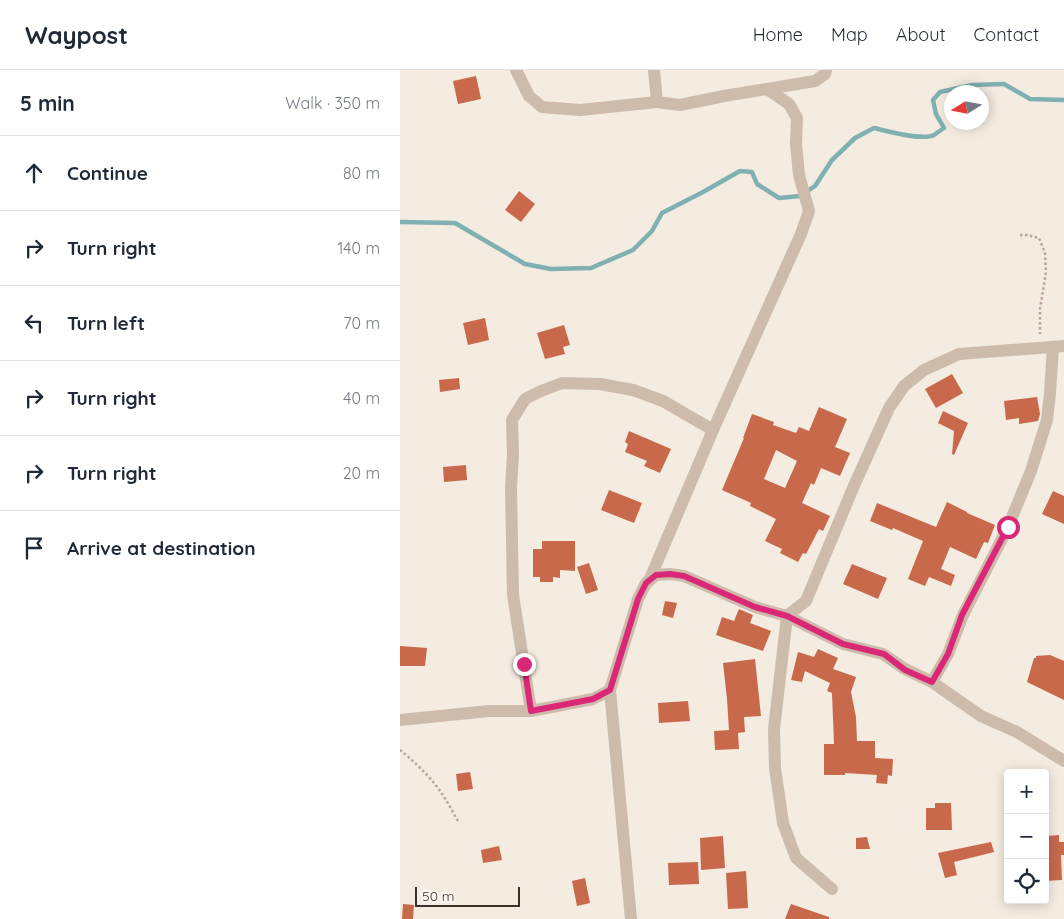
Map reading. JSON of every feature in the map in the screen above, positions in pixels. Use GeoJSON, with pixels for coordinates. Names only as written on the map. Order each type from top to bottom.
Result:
{"type":"FeatureCollection","features":[{"type":"Feature","properties":{"kind":"street"},"geometry":{"type":"LineString","coordinates":[[516,70],[529,96],[542,107],[580,110],[657,102],[680,105],[815,81],[825,74],[826,70]]}},
{"type":"Feature","properties":{"kind":"street"},"geometry":{"type":"LineString","coordinates":[[654,70],[657,102]]}},
{"type":"Feature","properties":{"kind":"street"},"geometry":{"type":"LineString","coordinates":[[649,581],[713,430],[802,234],[809,210],[799,175],[796,144],[797,118],[789,104],[767,89]]}},
{"type":"Feature","properties":{"kind":"street"},"geometry":{"type":"LineString","coordinates":[[832,889],[796,858],[783,823],[774,768],[774,729],[787,616],[806,601],[889,408],[904,386],[924,370],[960,354],[1053,347],[1047,420],[1031,471],[1008,527],[962,615],[948,654],[932,682]]}},
{"type":"Feature","properties":{"kind":"street"},"geometry":{"type":"LineString","coordinates":[[531,711],[513,595],[512,420],[525,399],[541,390],[562,383],[600,384],[625,388],[663,401],[713,430]]}},
{"type":"Feature","properties":{"kind":"street"},"geometry":{"type":"LineString","coordinates":[[631,919],[610,690],[638,599],[646,583],[656,575],[684,576],[755,607],[787,616],[843,644],[884,654],[905,670],[932,682],[981,716],[1017,732],[1064,761]]}},
{"type":"Feature","properties":{"kind":"street"},"geometry":{"type":"LineString","coordinates":[[400,720],[489,711],[531,711],[593,699],[610,690]]}},
{"type":"Feature","properties":{"kind":"path"},"geometry":{"type":"LineString","coordinates":[[1020,235],[1039,238],[1045,253],[1046,272],[1040,309],[1053,347]]}},
{"type":"Feature","properties":{"kind":"path"},"geometry":{"type":"LineString","coordinates":[[400,750],[433,782],[444,796],[458,821]]}},
{"type":"Feature","properties":{"kind":"building"},"geometry":{"type":"Polygon","coordinates":[[[476,76],[481,99],[458,104],[453,81],[476,76]]]}},
{"type":"Feature","properties":{"kind":"building"},"geometry":{"type":"Polygon","coordinates":[[[519,191],[535,204],[521,222],[505,210],[519,191]]]}},
{"type":"Feature","properties":{"kind":"building"},"geometry":{"type":"Polygon","coordinates":[[[485,318],[489,340],[468,345],[463,323],[485,318]]]}},
{"type":"Feature","properties":{"kind":"building"},"geometry":{"type":"Polygon","coordinates":[[[564,325],[570,345],[563,347],[565,354],[545,359],[537,333],[564,325]]]}},
{"type":"Feature","properties":{"kind":"building"},"geometry":{"type":"Polygon","coordinates":[[[952,374],[963,393],[936,408],[925,389],[952,374]]]}},
{"type":"Feature","properties":{"kind":"building"},"geometry":{"type":"Polygon","coordinates":[[[459,378],[460,389],[440,392],[439,380],[459,378]]]}},
{"type":"Feature","properties":{"kind":"building"},"geometry":{"type":"Polygon","coordinates":[[[1037,397],[1040,414],[1038,421],[1019,424],[1019,418],[1006,420],[1004,401],[1037,397]]]}},
{"type":"Feature","properties":{"kind":"building"},"geometry":{"type":"Polygon","coordinates":[[[819,407],[847,419],[835,447],[850,453],[840,476],[821,468],[814,485],[811,483],[802,503],[830,516],[823,531],[819,529],[806,554],[803,553],[798,562],[780,553],[782,549],[765,541],[776,519],[750,506],[751,503],[722,490],[752,414],[774,422],[773,425],[796,433],[799,427],[809,431],[819,407]],[[776,450],[764,479],[785,488],[797,461],[776,450]]]}},
{"type":"Feature","properties":{"kind":"building"},"geometry":{"type":"Polygon","coordinates":[[[943,411],[968,423],[954,455],[952,454],[954,431],[938,423],[943,411]]]}},
{"type":"Feature","properties":{"kind":"building"},"geometry":{"type":"Polygon","coordinates":[[[629,431],[671,449],[660,473],[644,466],[647,461],[625,452],[628,444],[625,442],[629,431]]]}},
{"type":"Feature","properties":{"kind":"building"},"geometry":{"type":"Polygon","coordinates":[[[466,465],[467,480],[444,482],[443,467],[466,465]]]}},
{"type":"Feature","properties":{"kind":"building"},"geometry":{"type":"Polygon","coordinates":[[[609,490],[642,503],[634,523],[601,510],[609,490]]]}},
{"type":"Feature","properties":{"kind":"building"},"geometry":{"type":"Polygon","coordinates":[[[1053,491],[1064,496],[1064,524],[1042,514],[1053,491]]]}},
{"type":"Feature","properties":{"kind":"building"},"geometry":{"type":"Polygon","coordinates":[[[947,502],[995,525],[988,543],[984,542],[976,559],[950,547],[941,569],[955,575],[951,586],[929,577],[925,586],[908,579],[923,541],[893,528],[892,530],[870,521],[877,503],[936,527],[947,502]]]}},
{"type":"Feature","properties":{"kind":"building"},"geometry":{"type":"Polygon","coordinates":[[[542,541],[575,541],[575,571],[560,570],[560,578],[553,577],[553,582],[540,582],[540,577],[533,577],[533,549],[542,549],[542,541]]]}},
{"type":"Feature","properties":{"kind":"building"},"geometry":{"type":"Polygon","coordinates":[[[589,563],[598,590],[586,594],[577,567],[589,563]]]}},
{"type":"Feature","properties":{"kind":"building"},"geometry":{"type":"Polygon","coordinates":[[[852,564],[887,578],[878,599],[843,584],[852,564]]]}},
{"type":"Feature","properties":{"kind":"building"},"geometry":{"type":"Polygon","coordinates":[[[665,601],[677,603],[673,618],[662,615],[665,601]]]}},
{"type":"Feature","properties":{"kind":"building"},"geometry":{"type":"Polygon","coordinates":[[[739,609],[753,615],[750,623],[771,631],[763,651],[716,635],[722,617],[734,621],[739,609]]]}},
{"type":"Feature","properties":{"kind":"building"},"geometry":{"type":"Polygon","coordinates":[[[400,646],[427,648],[425,666],[400,666],[400,646]]]}},
{"type":"Feature","properties":{"kind":"building"},"geometry":{"type":"Polygon","coordinates":[[[818,649],[838,658],[833,669],[856,677],[851,692],[856,717],[857,741],[875,741],[875,758],[893,759],[892,776],[888,775],[887,784],[876,783],[877,775],[845,773],[845,775],[824,775],[824,744],[834,744],[832,693],[827,691],[830,683],[805,671],[802,682],[791,680],[798,652],[814,657],[818,649]]]}},
{"type":"Feature","properties":{"kind":"building"},"geometry":{"type":"Polygon","coordinates":[[[1050,655],[1064,661],[1064,700],[1027,682],[1034,658],[1036,656],[1050,655]]]}},
{"type":"Feature","properties":{"kind":"building"},"geometry":{"type":"Polygon","coordinates":[[[755,659],[761,716],[744,717],[745,732],[738,733],[739,749],[715,750],[714,731],[729,730],[723,663],[755,659]]]}},
{"type":"Feature","properties":{"kind":"building"},"geometry":{"type":"Polygon","coordinates":[[[688,701],[690,721],[659,723],[658,703],[688,701]]]}},
{"type":"Feature","properties":{"kind":"building"},"geometry":{"type":"Polygon","coordinates":[[[470,772],[473,789],[458,791],[456,774],[470,772]]]}},
{"type":"Feature","properties":{"kind":"building"},"geometry":{"type":"Polygon","coordinates":[[[935,803],[951,803],[952,830],[926,830],[926,808],[935,808],[935,803]]]}},
{"type":"Feature","properties":{"kind":"building"},"geometry":{"type":"Polygon","coordinates":[[[1059,835],[1059,842],[1064,842],[1064,855],[1061,855],[1062,880],[1049,881],[1049,836],[1059,835]]]}},
{"type":"Feature","properties":{"kind":"building"},"geometry":{"type":"Polygon","coordinates":[[[723,836],[725,868],[701,870],[700,838],[723,836]]]}},
{"type":"Feature","properties":{"kind":"building"},"geometry":{"type":"Polygon","coordinates":[[[867,837],[870,849],[856,849],[856,838],[867,837]]]}},
{"type":"Feature","properties":{"kind":"building"},"geometry":{"type":"Polygon","coordinates":[[[991,842],[994,852],[954,862],[957,875],[945,878],[938,853],[991,842]]]}},
{"type":"Feature","properties":{"kind":"building"},"geometry":{"type":"Polygon","coordinates":[[[499,846],[502,860],[483,863],[481,850],[499,846]]]}},
{"type":"Feature","properties":{"kind":"building"},"geometry":{"type":"Polygon","coordinates":[[[698,862],[699,884],[669,885],[668,863],[698,862]]]}},
{"type":"Feature","properties":{"kind":"building"},"geometry":{"type":"Polygon","coordinates":[[[746,871],[748,908],[728,909],[726,873],[746,871]]]}},
{"type":"Feature","properties":{"kind":"building"},"geometry":{"type":"Polygon","coordinates":[[[585,878],[590,903],[577,906],[572,881],[585,878]]]}},
{"type":"Feature","properties":{"kind":"building"},"geometry":{"type":"Polygon","coordinates":[[[403,904],[414,905],[413,919],[402,919],[403,904]]]}},
{"type":"Feature","properties":{"kind":"building"},"geometry":{"type":"Polygon","coordinates":[[[791,904],[829,917],[829,919],[785,919],[791,904]]]}},
{"type":"Feature","properties":{"kind":"waterway"},"geometry":{"type":"LineString","coordinates":[[400,222],[455,223],[525,264],[551,269],[591,268],[633,250],[652,231],[662,213],[740,171],[752,172],[757,184],[779,198],[800,196],[815,186],[832,160],[855,138],[874,128],[921,137],[934,135],[944,128],[936,114],[933,100],[940,92],[972,85],[1004,84],[1030,99],[1064,100]]}},
{"type":"Feature","properties":{"kind":"route"},"geometry":{"type":"LineString","coordinates":[[524,664],[531,711],[593,699],[610,690],[638,599],[646,583],[656,575],[670,574],[684,576],[755,607],[787,616],[843,644],[884,654],[905,670],[932,682],[948,654],[962,615],[1008,527]]}}]}
